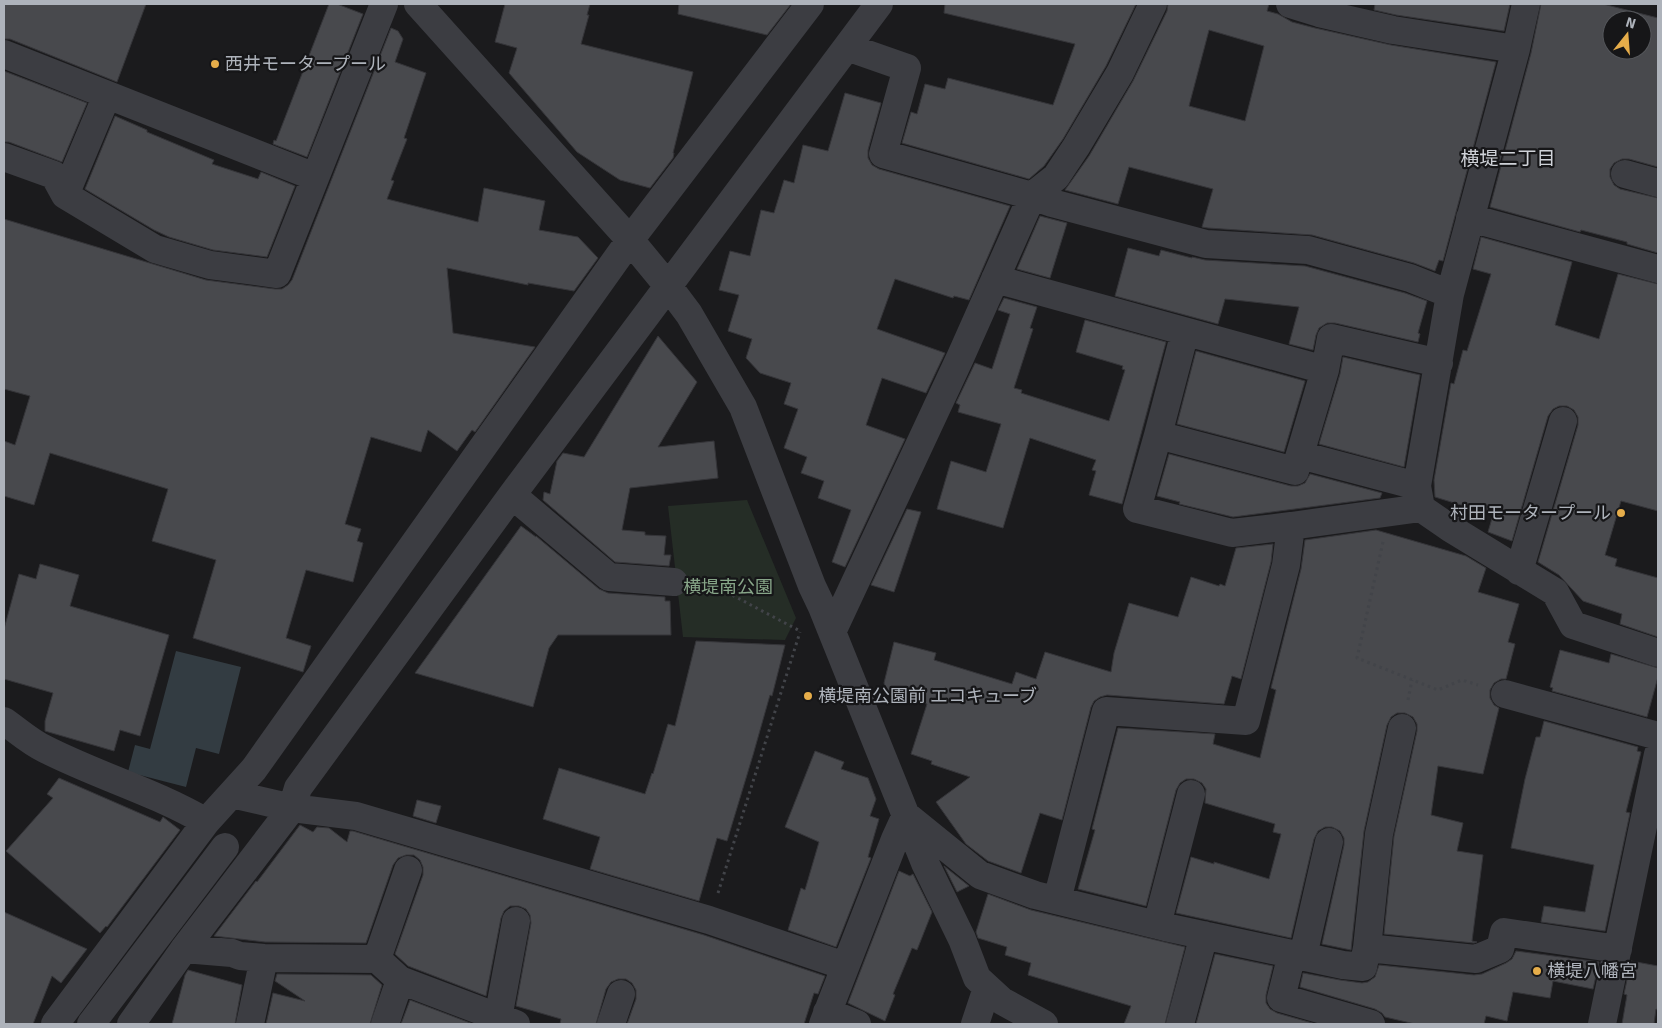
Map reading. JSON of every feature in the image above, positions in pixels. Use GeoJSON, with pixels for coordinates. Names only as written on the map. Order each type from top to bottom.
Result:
{"type":"FeatureCollection","features":[{"type":"Feature","properties":{"kind":"street"},"geometry":{"type":"LineString","coordinates":[[4,157],[54,175],[65,196],[155,249],[210,265],[276,274],[384,4]]}},
{"type":"Feature","properties":{"kind":"street"},"geometry":{"type":"LineString","coordinates":[[418,4],[448,35],[630,240],[689,314],[743,407],[812,586],[925,863],[962,939],[977,978],[1002,1001],[1044,1024]]}},
{"type":"Feature","properties":{"kind":"street"},"geometry":{"type":"LineString","coordinates":[[55,1024],[206,822],[254,769],[630,240],[810,4]]}},
{"type":"Feature","properties":{"kind":"street"},"geometry":{"type":"LineString","coordinates":[[130,1024],[184,949],[292,808],[298,788],[512,495],[879,4]]}},
{"type":"Feature","properties":{"kind":"street"},"geometry":{"type":"LineString","coordinates":[[832,632],[1032,196],[1056,177],[1076,147],[1120,73],[1153,4]]}},
{"type":"Feature","properties":{"kind":"street"},"geometry":{"type":"LineString","coordinates":[[1290,4],[1319,13],[1393,30],[1516,49]]}},
{"type":"Feature","properties":{"kind":"street"},"geometry":{"type":"LineString","coordinates":[[1419,497],[1450,294],[1516,49],[1526,4]]}},
{"type":"Feature","properties":{"kind":"street"},"geometry":{"type":"LineString","coordinates":[[847,47],[907,68],[883,154],[1052,203],[1206,244],[1308,250],[1410,278],[1450,294]]}},
{"type":"Feature","properties":{"kind":"street"},"geometry":{"type":"LineString","coordinates":[[4,54],[315,177]]}},
{"type":"Feature","properties":{"kind":"street"},"geometry":{"type":"LineString","coordinates":[[65,196],[107,94]]}},
{"type":"Feature","properties":{"kind":"street"},"geometry":{"type":"LineString","coordinates":[[1625,174],[1658,183]]}},
{"type":"Feature","properties":{"kind":"street"},"geometry":{"type":"LineString","coordinates":[[1470,218],[1658,269]]}},
{"type":"Feature","properties":{"kind":"street"},"geometry":{"type":"LineString","coordinates":[[995,279],[1325,370]]}},
{"type":"Feature","properties":{"kind":"street"},"geometry":{"type":"LineString","coordinates":[[1185,332],[1137,509],[1232,533],[1390,512],[1419,497]]}},
{"type":"Feature","properties":{"kind":"street"},"geometry":{"type":"LineString","coordinates":[[1158,435],[1295,471],[1325,370],[1331,338],[1439,363]]}},
{"type":"Feature","properties":{"kind":"street"},"geometry":{"type":"LineString","coordinates":[[1519,571],[1563,421]]}},
{"type":"Feature","properties":{"kind":"street"},"geometry":{"type":"LineString","coordinates":[[1300,454],[1419,497],[1450,528],[1555,592],[1573,625],[1658,653]]}},
{"type":"Feature","properties":{"kind":"street"},"geometry":{"type":"LineString","coordinates":[[512,495],[609,577],[674,582]]}},
{"type":"Feature","properties":{"kind":"street"},"geometry":{"type":"LineString","coordinates":[[1057,900],[1106,712],[1246,721],[1286,565],[1291,526]]}},
{"type":"Feature","properties":{"kind":"street"},"geometry":{"type":"LineString","coordinates":[[1506,694],[1658,736]]}},
{"type":"Feature","properties":{"kind":"street"},"geometry":{"type":"LineString","coordinates":[[4,721],[43,748],[148,794],[206,822]]}},
{"type":"Feature","properties":{"kind":"street"},"geometry":{"type":"LineString","coordinates":[[906,815],[980,875],[1036,895],[1157,925],[1343,965],[1363,967],[1367,948],[1379,834],[1402,728]]}},
{"type":"Feature","properties":{"kind":"street"},"geometry":{"type":"LineString","coordinates":[[1602,1024],[1658,754]]}},
{"type":"Feature","properties":{"kind":"street"},"geometry":{"type":"LineString","coordinates":[[232,794],[292,808],[356,816],[709,920],[845,966]]}},
{"type":"Feature","properties":{"kind":"street"},"geometry":{"type":"LineString","coordinates":[[1157,925],[1191,794]]}},
{"type":"Feature","properties":{"kind":"street"},"geometry":{"type":"LineString","coordinates":[[856,1024],[825,1018],[906,815]]}},
{"type":"Feature","properties":{"kind":"street"},"geometry":{"type":"LineString","coordinates":[[1329,842],[1298,955],[1281,998],[1371,1024]]}},
{"type":"Feature","properties":{"kind":"street"},"geometry":{"type":"LineString","coordinates":[[91,1024],[225,847]]}},
{"type":"Feature","properties":{"kind":"street"},"geometry":{"type":"LineString","coordinates":[[377,959],[408,870]]}},
{"type":"Feature","properties":{"kind":"street"},"geometry":{"type":"LineString","coordinates":[[184,949],[264,958],[377,959],[400,980],[504,1022],[516,921]]}},
{"type":"Feature","properties":{"kind":"street"},"geometry":{"type":"LineString","coordinates":[[1367,948],[1476,959],[1500,949],[1504,932],[1618,949]]}},
{"type":"Feature","properties":{"kind":"street"},"geometry":{"type":"LineString","coordinates":[[1180,1024],[1204,935]]}},
{"type":"Feature","properties":{"kind":"street"},"geometry":{"type":"LineString","coordinates":[[250,1024],[264,958]]}},
{"type":"Feature","properties":{"kind":"street"},"geometry":{"type":"LineString","coordinates":[[385,1024],[400,980]]}},
{"type":"Feature","properties":{"kind":"street"},"geometry":{"type":"LineString","coordinates":[[975,1024],[987,988]]}},
{"type":"Feature","properties":{"kind":"street"},"geometry":{"type":"LineString","coordinates":[[611,1024],[621,994]]}},
{"type":"Feature","properties":{"kind":"path"},"geometry":{"type":"LineString","coordinates":[[1390,512],[1357,658],[1438,690],[1462,680],[1506,694]]}},
{"type":"Feature","properties":{"kind":"path"},"geometry":{"type":"LineString","coordinates":[[674,582],[717,587],[801,631]]}},
{"type":"Feature","properties":{"kind":"path"},"geometry":{"type":"LineString","coordinates":[[709,920],[801,631],[822,607]]}},
{"type":"Feature","properties":{"kind":"green space","name":"横堤南公園"},"geometry":{"type":"Polygon","coordinates":[[[747,500],[796,618],[785,640],[683,637],[668,506],[747,500]]]}},
{"type":"Feature","properties":{"kind":"shaded area"},"geometry":{"type":"Polygon","coordinates":[[[176,651],[241,667],[219,754],[196,748],[186,787],[128,772],[135,745],[150,749],[176,651]]]}},
{"type":"Feature","properties":{"kind":"building"},"geometry":{"type":"Polygon","coordinates":[[[4,4],[146,4],[117,82],[10,39],[4,39],[4,4]]]}},
{"type":"Feature","properties":{"kind":"building"},"geometry":{"type":"Polygon","coordinates":[[[329,4],[337,4],[363,14],[307,157],[273,144],[274,140],[276,141],[329,4]]]}},
{"type":"Feature","properties":{"kind":"building"},"geometry":{"type":"Polygon","coordinates":[[[505,4],[590,4],[581,44],[693,72],[673,158],[650,188],[620,180],[577,152],[509,73],[517,48],[495,42],[505,4]]]}},
{"type":"Feature","properties":{"kind":"building"},"geometry":{"type":"Polygon","coordinates":[[[679,4],[791,4],[767,35],[678,14],[679,4]]]}},
{"type":"Feature","properties":{"kind":"building"},"geometry":{"type":"Polygon","coordinates":[[[945,4],[1136,4],[1106,66],[1063,139],[1044,166],[1029,179],[902,143],[911,112],[917,114],[925,84],[945,89],[948,78],[1053,105],[1075,44],[944,13],[945,4]]]}},
{"type":"Feature","properties":{"kind":"building"},"geometry":{"type":"Polygon","coordinates":[[[1168,4],[1269,4],[1267,11],[1278,14],[1292,22],[1315,28],[1391,45],[1496,62],[1443,261],[1439,260],[1435,271],[1414,263],[1312,235],[1202,227],[1213,189],[1129,167],[1118,204],[1065,190],[1089,156],[1133,81],[1167,11],[1168,4]],[[1209,30],[1189,106],[1245,121],[1264,46],[1209,30]]]}},
{"type":"Feature","properties":{"kind":"building"},"geometry":{"type":"Polygon","coordinates":[[[1375,4],[1510,4],[1504,31],[1396,15],[1374,10],[1375,4]]]}},
{"type":"Feature","properties":{"kind":"building"},"geometry":{"type":"Polygon","coordinates":[[[1541,4],[1603,4],[1627,10],[1602,10],[1602,60],[1652,60],[1652,16],[1658,18],[1658,167],[1629,159],[1622,159],[1614,163],[1610,169],[1610,177],[1614,185],[1620,189],[1658,198],[1658,253],[1627,244],[1627,242],[1581,230],[1580,232],[1490,207],[1531,53],[1541,4]]]}},
{"type":"Feature","properties":{"kind":"building"},"geometry":{"type":"Polygon","coordinates":[[[391,28],[398,31],[403,39],[395,62],[426,73],[404,138],[407,139],[391,180],[394,181],[387,199],[478,222],[484,188],[545,201],[539,230],[578,237],[598,258],[574,291],[528,283],[528,285],[447,268],[453,333],[535,347],[475,432],[472,430],[457,451],[428,430],[421,452],[371,437],[345,524],[361,529],[357,541],[363,543],[353,582],[306,570],[286,638],[311,646],[303,672],[193,638],[216,560],[152,541],[168,489],[50,453],[34,505],[4,496],[4,441],[15,445],[30,396],[4,389],[4,219],[206,280],[282,289],[292,280],[391,28]]]}},
{"type":"Feature","properties":{"kind":"building"},"geometry":{"type":"Polygon","coordinates":[[[4,71],[87,103],[62,162],[9,142],[4,142],[4,71]]]}},
{"type":"Feature","properties":{"kind":"building"},"geometry":{"type":"Polygon","coordinates":[[[845,93],[881,103],[868,150],[868,158],[872,165],[879,169],[1010,206],[969,300],[954,296],[953,298],[895,279],[877,329],[945,353],[926,393],[882,378],[866,425],[905,439],[845,567],[832,562],[851,510],[818,498],[824,481],[801,473],[807,457],[784,448],[798,409],[784,404],[791,383],[760,373],[746,358],[752,339],[728,331],[739,295],[719,290],[730,251],[750,256],[761,210],[774,213],[784,180],[794,183],[803,145],[828,151],[845,93]]]}},
{"type":"Feature","properties":{"kind":"building"},"geometry":{"type":"Polygon","coordinates":[[[115,116],[147,130],[147,132],[214,160],[212,164],[258,179],[261,172],[295,186],[267,257],[213,250],[169,237],[85,189],[115,116]]]}},
{"type":"Feature","properties":{"kind":"building"},"geometry":{"type":"Polygon","coordinates":[[[1040,216],[1067,223],[1050,278],[1017,269],[1040,216]]]}},
{"type":"Feature","properties":{"kind":"building"},"geometry":{"type":"Polygon","coordinates":[[[1481,237],[1572,262],[1555,325],[1599,339],[1618,274],[1658,284],[1658,511],[1621,501],[1605,555],[1617,559],[1615,566],[1658,578],[1658,637],[1620,624],[1622,614],[1583,601],[1559,575],[1538,562],[1578,425],[1578,417],[1574,410],[1567,406],[1559,406],[1553,409],[1548,416],[1512,541],[1488,532],[1493,515],[1435,497],[1434,480],[1451,383],[1454,384],[1463,350],[1467,351],[1491,274],[1473,269],[1481,237]]]}},
{"type":"Feature","properties":{"kind":"building"},"geometry":{"type":"Polygon","coordinates":[[[1128,248],[1159,256],[1161,250],[1205,260],[1305,266],[1405,293],[1427,301],[1418,333],[1420,334],[1418,342],[1335,323],[1327,323],[1319,328],[1313,350],[1289,344],[1299,307],[1225,299],[1218,324],[1115,296],[1128,248]]]}},
{"type":"Feature","properties":{"kind":"building"},"geometry":{"type":"Polygon","coordinates":[[[1004,298],[1037,307],[1030,328],[1033,329],[1014,388],[1022,390],[1021,393],[1109,421],[1125,370],[1122,369],[1123,366],[1076,352],[1085,320],[1166,342],[1122,504],[1089,495],[1096,471],[1092,470],[1096,460],[1030,438],[1003,528],[937,509],[951,461],[986,472],[1001,424],[958,412],[960,405],[956,403],[975,363],[992,369],[1010,314],[998,310],[1004,298]]]}},
{"type":"Feature","properties":{"kind":"building"},"geometry":{"type":"Polygon","coordinates":[[[658,336],[697,382],[658,447],[714,441],[718,478],[630,488],[622,530],[645,532],[645,535],[666,536],[664,555],[671,555],[669,566],[615,562],[543,500],[544,492],[550,494],[557,461],[563,453],[584,457],[658,336]]]}},
{"type":"Feature","properties":{"kind":"building"},"geometry":{"type":"Polygon","coordinates":[[[1196,351],[1305,381],[1284,452],[1177,424],[1196,351]]]}},
{"type":"Feature","properties":{"kind":"building"},"geometry":{"type":"Polygon","coordinates":[[[1343,357],[1420,375],[1404,467],[1319,444],[1340,374],[1343,357]]]}},
{"type":"Feature","properties":{"kind":"building"},"geometry":{"type":"Polygon","coordinates":[[[1169,454],[1291,486],[1305,483],[1310,474],[1382,493],[1380,498],[1233,517],[1179,504],[1180,502],[1157,496],[1169,454]]]}},
{"type":"Feature","properties":{"kind":"building"},"geometry":{"type":"Polygon","coordinates":[[[907,509],[921,512],[894,592],[871,585],[907,509]]]}},
{"type":"Feature","properties":{"kind":"building"},"geometry":{"type":"Polygon","coordinates":[[[521,526],[536,536],[599,589],[608,593],[665,597],[665,601],[670,601],[671,635],[558,635],[549,648],[533,707],[415,673],[521,526]]]}},
{"type":"Feature","properties":{"kind":"building"},"geometry":{"type":"Polygon","coordinates":[[[1376,530],[1466,556],[1486,568],[1478,592],[1519,604],[1508,642],[1515,644],[1506,679],[1501,679],[1494,683],[1490,690],[1490,698],[1494,705],[1499,708],[1483,774],[1438,766],[1431,815],[1463,823],[1457,851],[1483,855],[1472,941],[1477,942],[1384,934],[1394,836],[1417,731],[1417,724],[1413,717],[1405,713],[1397,713],[1391,717],[1387,725],[1364,831],[1351,950],[1322,944],[1344,845],[1344,838],[1340,831],[1332,827],[1325,827],[1318,831],[1314,839],[1291,938],[1176,913],[1191,857],[1269,879],[1281,834],[1273,832],[1275,824],[1205,803],[1206,789],[1202,783],[1194,779],[1186,779],[1180,783],[1176,790],[1146,906],[1078,889],[1095,830],[1092,829],[1118,728],[1215,734],[1213,744],[1260,758],[1276,690],[1271,688],[1301,569],[1305,540],[1376,530]]]}},
{"type":"Feature","properties":{"kind":"building"},"geometry":{"type":"Polygon","coordinates":[[[1273,544],[1271,562],[1241,679],[1232,676],[1224,704],[1107,695],[1100,697],[1094,701],[1091,707],[1062,820],[1040,813],[1021,873],[988,861],[966,844],[936,802],[970,777],[931,764],[932,761],[911,754],[927,704],[888,694],[884,683],[894,642],[936,653],[934,660],[1012,684],[1016,672],[1036,679],[1045,652],[1111,672],[1114,653],[1129,603],[1178,617],[1191,577],[1219,586],[1220,584],[1225,586],[1236,548],[1273,544]]]}},
{"type":"Feature","properties":{"kind":"building"},"geometry":{"type":"Polygon","coordinates":[[[40,564],[79,575],[70,606],[169,635],[140,736],[120,730],[114,751],[45,731],[45,721],[53,693],[4,679],[4,629],[19,574],[36,579],[40,564]]]}},
{"type":"Feature","properties":{"kind":"building"},"geometry":{"type":"Polygon","coordinates":[[[696,641],[785,645],[772,696],[770,695],[727,841],[717,838],[699,901],[590,869],[600,837],[543,819],[559,768],[645,794],[668,724],[675,726],[696,641]]]}},
{"type":"Feature","properties":{"kind":"building"},"geometry":{"type":"Polygon","coordinates":[[[1560,650],[1609,663],[1611,654],[1658,668],[1658,677],[1647,717],[1552,691],[1553,688],[1550,687],[1560,650]]]}},
{"type":"Feature","properties":{"kind":"building"},"geometry":{"type":"Polygon","coordinates":[[[1544,721],[1638,747],[1637,751],[1641,752],[1626,812],[1630,813],[1605,931],[1541,922],[1544,906],[1585,912],[1594,865],[1511,848],[1525,779],[1536,737],[1540,737],[1544,721]]]}},
{"type":"Feature","properties":{"kind":"building"},"geometry":{"type":"Polygon","coordinates":[[[815,751],[844,762],[841,769],[868,778],[876,799],[870,816],[879,819],[868,857],[871,858],[836,947],[788,930],[801,888],[805,890],[819,842],[785,827],[815,751]]]}},
{"type":"Feature","properties":{"kind":"building"},"geometry":{"type":"Polygon","coordinates":[[[59,778],[160,822],[163,817],[180,830],[107,927],[100,933],[6,851],[53,798],[47,794],[59,778]]]}},
{"type":"Feature","properties":{"kind":"building"},"geometry":{"type":"Polygon","coordinates":[[[417,800],[441,806],[436,823],[413,816],[417,800]]]}},
{"type":"Feature","properties":{"kind":"building"},"geometry":{"type":"Polygon","coordinates":[[[300,825],[313,832],[317,827],[329,828],[347,842],[350,831],[353,831],[704,935],[825,976],[818,994],[814,993],[804,1024],[627,1024],[636,999],[636,990],[632,983],[626,979],[618,979],[611,982],[606,989],[596,1024],[560,1024],[561,1019],[516,1006],[531,923],[530,915],[526,909],[519,906],[510,906],[504,911],[501,918],[486,996],[408,966],[395,954],[423,875],[423,867],[420,860],[414,855],[398,858],[393,865],[366,943],[265,942],[214,936],[300,825]]]}},
{"type":"Feature","properties":{"kind":"building"},"geometry":{"type":"Polygon","coordinates":[[[944,866],[969,886],[957,892],[944,866]]]}},
{"type":"Feature","properties":{"kind":"building"},"geometry":{"type":"Polygon","coordinates":[[[899,871],[910,876],[913,874],[932,912],[917,950],[912,948],[893,994],[895,995],[885,1021],[848,1003],[899,871]]]}},
{"type":"Feature","properties":{"kind":"building"},"geometry":{"type":"Polygon","coordinates":[[[988,894],[1031,910],[1185,947],[1165,1024],[1124,1024],[1131,1006],[1028,975],[1031,963],[1005,955],[1007,947],[978,938],[976,932],[988,894]]]}},
{"type":"Feature","properties":{"kind":"building"},"geometry":{"type":"Polygon","coordinates":[[[4,912],[87,949],[61,983],[52,976],[33,1024],[4,1024],[4,912]]]}},
{"type":"Feature","properties":{"kind":"building"},"geometry":{"type":"Polygon","coordinates":[[[1516,951],[1599,962],[1593,989],[1553,981],[1550,998],[1513,992],[1507,1021],[1486,1016],[1484,1024],[1415,1024],[1385,1017],[1375,1009],[1300,987],[1303,973],[1340,980],[1368,982],[1375,977],[1379,965],[1474,975],[1482,974],[1512,959],[1516,951]]]}},
{"type":"Feature","properties":{"kind":"building"},"geometry":{"type":"Polygon","coordinates":[[[1215,954],[1273,966],[1266,995],[1266,1003],[1270,1009],[1277,1013],[1316,1024],[1196,1024],[1215,954]]]}},
{"type":"Feature","properties":{"kind":"building"},"geometry":{"type":"Polygon","coordinates":[[[1631,961],[1658,966],[1658,1010],[1656,1009],[1654,1024],[1622,1024],[1627,995],[1624,994],[1631,961]]]}},
{"type":"Feature","properties":{"kind":"building"},"geometry":{"type":"Polygon","coordinates":[[[188,970],[242,985],[235,1024],[172,1024],[188,970]]]}},
{"type":"Feature","properties":{"kind":"building"},"geometry":{"type":"Polygon","coordinates":[[[277,974],[371,975],[382,985],[370,1024],[266,1024],[273,993],[305,1001],[275,981],[277,974]]]}},
{"type":"Feature","properties":{"kind":"building"},"geometry":{"type":"Polygon","coordinates":[[[410,1000],[473,1024],[401,1024],[410,1000]]]}},
{"type":"Feature","properties":{"kind":"place","name":"西井モータープール"},"geometry":{"type":"Point","coordinates":[215,64]}},
{"type":"Feature","properties":{"kind":"place","name":"村田モータープール"},"geometry":{"type":"Point","coordinates":[1621,513]}},
{"type":"Feature","properties":{"kind":"place","name":"横堤南公園前 エコキューブ"},"geometry":{"type":"Point","coordinates":[808,696]}},
{"type":"Feature","properties":{"kind":"place","name":"横堤八幡宮"},"geometry":{"type":"Point","coordinates":[1537,971]}},
{"type":"Feature","properties":{"kind":"district","name":"横堤二丁目"},"geometry":{"type":"Point","coordinates":[1508,158]}}]}
